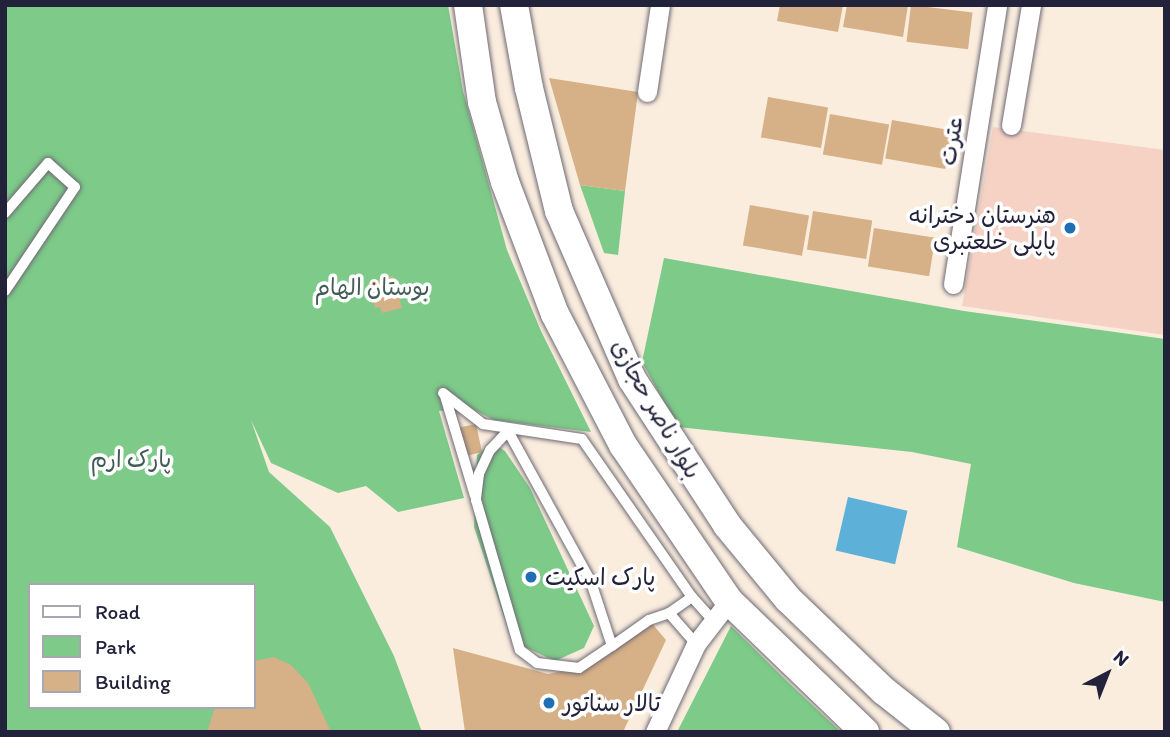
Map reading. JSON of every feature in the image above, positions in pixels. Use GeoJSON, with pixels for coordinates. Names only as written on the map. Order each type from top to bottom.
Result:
{"type":"FeatureCollection","features":[{"type":"Feature","properties":{"kind":"main road","name":"بلوار ناصر حجازی"},"geometry":{"type":"LineString","coordinates":[[468,5],[482,102],[506,182],[555,314],[623,445],[720,610],[865,732]]}},
{"type":"Feature","properties":{"kind":"main road","name":"بلوار ناصر حجازی"},"geometry":{"type":"LineString","coordinates":[[514,5],[529,88],[559,211],[632,379],[727,525],[788,599],[884,691],[936,732]]}},
{"type":"Feature","properties":{"kind":"street"},"geometry":{"type":"LineString","coordinates":[[647,92],[660,5]]}},
{"type":"Feature","properties":{"kind":"street","name":"عترت"},"geometry":{"type":"LineString","coordinates":[[953,284],[997,5]]}},
{"type":"Feature","properties":{"kind":"street"},"geometry":{"type":"LineString","coordinates":[[1011,125],[1031,5]]}},
{"type":"Feature","properties":{"kind":"street"},"geometry":{"type":"LineString","coordinates":[[655,732],[696,643],[720,610]]}},
{"type":"Feature","properties":{"kind":"lane"},"geometry":{"type":"LineString","coordinates":[[5,213],[48,163],[75,187],[5,291]]}},
{"type":"Feature","properties":{"kind":"lane"},"geometry":{"type":"LineString","coordinates":[[692,597],[669,613],[649,620],[579,668],[558,669],[537,663],[520,650],[443,393],[483,424],[508,431],[582,439],[692,597],[720,610]]}},
{"type":"Feature","properties":{"kind":"lane"},"geometry":{"type":"LineString","coordinates":[[476,500],[484,462],[508,431]]}},
{"type":"Feature","properties":{"kind":"lane"},"geometry":{"type":"LineString","coordinates":[[508,431],[591,582],[612,646]]}},
{"type":"Feature","properties":{"kind":"lane"},"geometry":{"type":"LineString","coordinates":[[669,613],[696,643]]}},
{"type":"Feature","properties":{"kind":"shaded area","name":"هنرستان دخترانه پاپلی خلعتبری"},"geometry":{"type":"Polygon","coordinates":[[[993,127],[1165,150],[1165,335],[962,306],[993,127]]]}},
{"type":"Feature","properties":{"kind":"green space"},"geometry":{"type":"Polygon","coordinates":[[[5,5],[448,5],[463,91],[507,250],[541,331],[591,432],[494,420],[470,408],[439,411],[464,498],[398,512],[366,486],[338,493],[271,463],[251,420],[269,472],[330,527],[394,656],[422,732],[5,732],[5,5]]]}},
{"type":"Feature","properties":{"kind":"green space"},"geometry":{"type":"Polygon","coordinates":[[[580,185],[625,191],[618,255],[604,253],[580,185]]]}},
{"type":"Feature","properties":{"kind":"green space"},"geometry":{"type":"Polygon","coordinates":[[[664,258],[964,311],[1165,339],[1165,602],[1074,583],[957,547],[971,464],[912,452],[678,427],[642,362],[664,258]]]}},
{"type":"Feature","properties":{"kind":"green space","name":"پارک اسکیت"},"geometry":{"type":"Polygon","coordinates":[[[492,443],[505,451],[530,488],[594,626],[584,648],[555,661],[512,641],[474,527],[477,455],[492,443]]]}},
{"type":"Feature","properties":{"kind":"green space"},"geometry":{"type":"Polygon","coordinates":[[[731,626],[790,684],[841,732],[677,732],[731,626]]]}},
{"type":"Feature","properties":{"kind":"water"},"geometry":{"type":"Polygon","coordinates":[[[848,497],[907,511],[895,564],[836,551],[848,497]]]}},
{"type":"Feature","properties":{"kind":"building"},"geometry":{"type":"Polygon","coordinates":[[[780,5],[843,5],[838,32],[777,21],[780,5]]]}},
{"type":"Feature","properties":{"kind":"building"},"geometry":{"type":"Polygon","coordinates":[[[847,5],[908,5],[903,37],[843,27],[847,5]]]}},
{"type":"Feature","properties":{"kind":"building"},"geometry":{"type":"Polygon","coordinates":[[[911,5],[973,13],[968,49],[906,42],[911,5]]]}},
{"type":"Feature","properties":{"kind":"building"},"geometry":{"type":"Polygon","coordinates":[[[549,78],[638,92],[625,191],[580,185],[549,78]]]}},
{"type":"Feature","properties":{"kind":"building"},"geometry":{"type":"Polygon","coordinates":[[[768,97],[828,108],[821,148],[761,137],[768,97]]]}},
{"type":"Feature","properties":{"kind":"building"},"geometry":{"type":"Polygon","coordinates":[[[830,114],[889,124],[882,165],[823,154],[830,114]]]}},
{"type":"Feature","properties":{"kind":"building"},"geometry":{"type":"Polygon","coordinates":[[[892,120],[952,131],[945,169],[885,158],[892,120]]]}},
{"type":"Feature","properties":{"kind":"building"},"geometry":{"type":"Polygon","coordinates":[[[750,205],[809,215],[802,256],[743,245],[750,205]]]}},
{"type":"Feature","properties":{"kind":"building"},"geometry":{"type":"Polygon","coordinates":[[[813,211],[872,220],[866,259],[807,250],[813,211]]]}},
{"type":"Feature","properties":{"kind":"building"},"geometry":{"type":"Polygon","coordinates":[[[874,228],[935,238],[929,276],[868,267],[874,228]]]}},
{"type":"Feature","properties":{"kind":"building"},"geometry":{"type":"Polygon","coordinates":[[[393,276],[402,308],[382,313],[380,307],[375,308],[368,283],[393,276]]]}},
{"type":"Feature","properties":{"kind":"building"},"geometry":{"type":"Polygon","coordinates":[[[476,424],[482,452],[466,456],[460,427],[476,424]]]}},
{"type":"Feature","properties":{"kind":"building","name":"تالار سناتور"},"geometry":{"type":"Polygon","coordinates":[[[649,620],[666,640],[623,732],[465,732],[453,648],[548,674],[594,664],[649,620]]]}},
{"type":"Feature","properties":{"kind":"building"},"geometry":{"type":"Polygon","coordinates":[[[274,657],[291,665],[308,683],[331,732],[207,732],[214,709],[256,709],[256,661],[274,657]]]}},
{"type":"Feature","properties":{"kind":"place","name":"هنرستان دخترانه پاپلی خلعتبری"},"geometry":{"type":"Point","coordinates":[1070,228]}},
{"type":"Feature","properties":{"kind":"place","name":"پارک اسکیت"},"geometry":{"type":"Point","coordinates":[531,577]}},
{"type":"Feature","properties":{"kind":"place","name":"تالار سناتور"},"geometry":{"type":"Point","coordinates":[549,703]}},
{"type":"Feature","properties":{"kind":"park label","name":"بوستان الهام"},"geometry":{"type":"Point","coordinates":[372,287]}},
{"type":"Feature","properties":{"kind":"park label","name":"پارک ارم"},"geometry":{"type":"Point","coordinates":[131,459]}}]}
